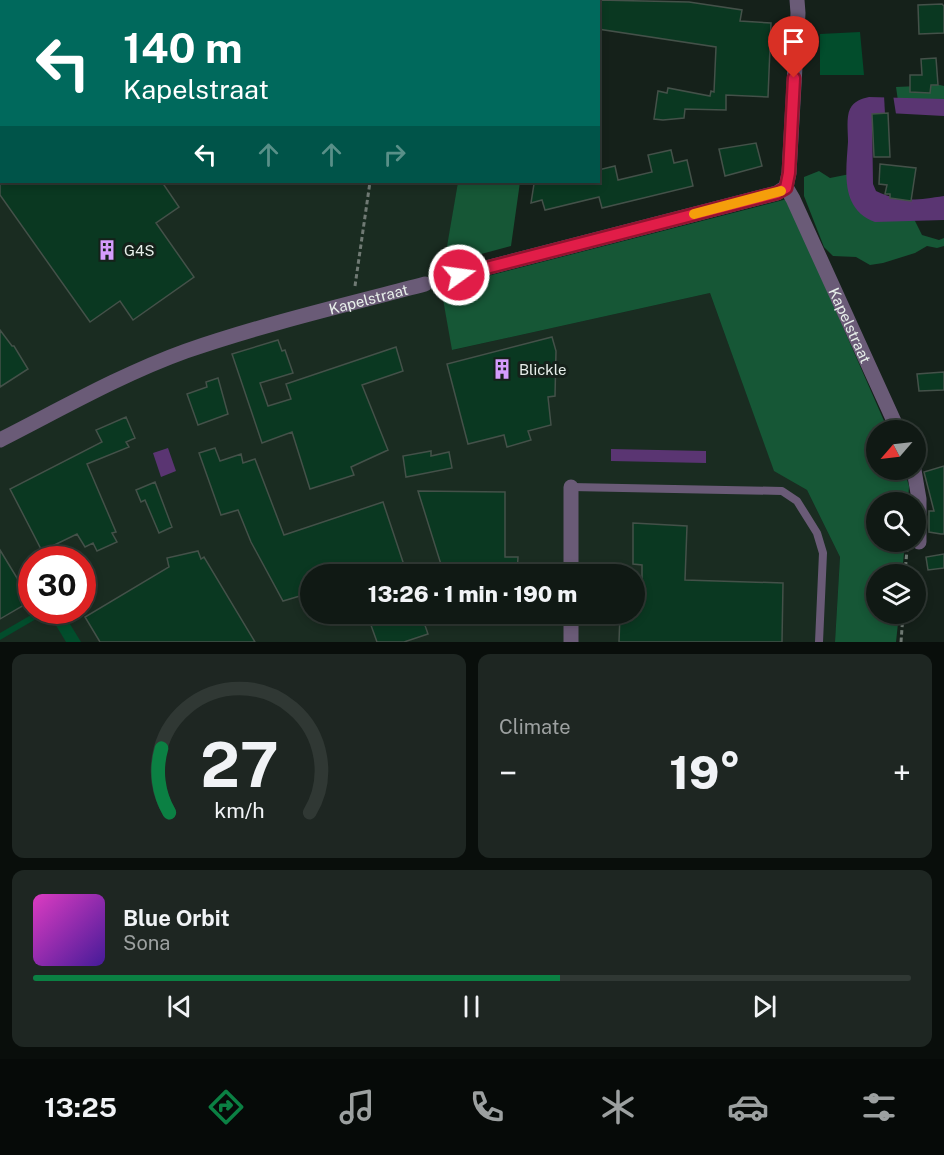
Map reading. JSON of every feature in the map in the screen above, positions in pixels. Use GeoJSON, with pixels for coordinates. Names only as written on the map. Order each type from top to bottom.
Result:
{"type":"FeatureCollection","features":[{"type":"Feature","properties":{"kind":"street"},"geometry":{"type":"LineString","coordinates":[[459,275],[765,196],[786,188],[790,162],[797,0]]}},
{"type":"Feature","properties":{"kind":"street","name":"Kapelstraat"},"geometry":{"type":"LineString","coordinates":[[786,188],[893,420]]}},
{"type":"Feature","properties":{"kind":"street","name":"Kapelstraat"},"geometry":{"type":"LineString","coordinates":[[0,440],[121,378],[184,352],[246,332],[425,284]]}},
{"type":"Feature","properties":{"kind":"street"},"geometry":{"type":"LineString","coordinates":[[571,564],[572,487]]}},
{"type":"Feature","properties":{"kind":"street"},"geometry":{"type":"LineString","coordinates":[[571,624],[571,642]]}},
{"type":"Feature","properties":{"kind":"lane"},"geometry":{"type":"LineString","coordinates":[[572,487],[782,491],[797,501],[817,533],[823,553],[819,642]]}},
{"type":"Feature","properties":{"kind":"path"},"geometry":{"type":"LineString","coordinates":[[352,303],[370,183]]}},
{"type":"Feature","properties":{"kind":"path"},"geometry":{"type":"LineString","coordinates":[[900,642],[902,624]]}},
{"type":"Feature","properties":{"kind":"shaded area"},"geometry":{"type":"Polygon","coordinates":[[[869,97],[944,99],[944,116],[888,113],[872,115],[873,184],[876,191],[909,200],[944,196],[944,220],[875,222],[856,208],[851,199],[846,177],[848,116],[854,104],[869,97]]]}},
{"type":"Feature","properties":{"kind":"shaded area"},"geometry":{"type":"Polygon","coordinates":[[[0,183],[458,183],[441,288],[453,350],[710,293],[774,470],[807,490],[840,557],[835,642],[0,642],[0,183]]]}},
{"type":"Feature","properties":{"kind":"shaded area"},"geometry":{"type":"Polygon","coordinates":[[[168,448],[176,471],[161,477],[153,453],[168,448]]]}},
{"type":"Feature","properties":{"kind":"shaded area"},"geometry":{"type":"Polygon","coordinates":[[[611,449],[706,451],[706,463],[611,461],[611,449]]]}},
{"type":"Feature","properties":{"kind":"green space"},"geometry":{"type":"Polygon","coordinates":[[[860,32],[864,75],[820,75],[820,34],[860,32]]]}},
{"type":"Feature","properties":{"kind":"green space"},"geometry":{"type":"Polygon","coordinates":[[[944,86],[944,109],[898,101],[896,87],[944,86]]]}},
{"type":"Feature","properties":{"kind":"green space"},"geometry":{"type":"Polygon","coordinates":[[[819,171],[830,178],[855,173],[866,193],[914,219],[922,235],[939,240],[944,238],[944,246],[937,248],[927,246],[915,253],[870,265],[856,257],[833,256],[824,247],[804,196],[804,177],[819,171]]]}},
{"type":"Feature","properties":{"kind":"green space"},"geometry":{"type":"Polygon","coordinates":[[[458,183],[520,183],[511,246],[444,264],[458,183]]]}},
{"type":"Feature","properties":{"kind":"green space"},"geometry":{"type":"Polygon","coordinates":[[[787,199],[884,420],[866,420],[866,480],[907,480],[909,486],[909,492],[866,492],[866,552],[904,552],[903,564],[866,564],[866,624],[898,624],[896,642],[835,642],[840,557],[807,490],[774,471],[710,293],[452,350],[441,288],[787,199]]]}},
{"type":"Feature","properties":{"kind":"green space"},"geometry":{"type":"Polygon","coordinates":[[[18,623],[27,624],[0,640],[0,633],[18,623]]]}},
{"type":"Feature","properties":{"kind":"green space"},"geometry":{"type":"Polygon","coordinates":[[[55,624],[70,624],[81,642],[66,642],[55,624]]]}},
{"type":"Feature","properties":{"kind":"pier"},"geometry":{"type":"Polygon","coordinates":[[[884,95],[893,95],[896,114],[885,114],[884,95]]]}},
{"type":"Feature","properties":{"kind":"building"},"geometry":{"type":"Polygon","coordinates":[[[600,0],[689,2],[742,10],[740,21],[771,23],[768,97],[726,95],[726,110],[685,109],[684,118],[654,119],[658,91],[667,93],[668,88],[710,96],[711,91],[714,92],[716,47],[600,29],[600,0]]]}},
{"type":"Feature","properties":{"kind":"building"},"geometry":{"type":"Polygon","coordinates":[[[942,4],[944,6],[944,33],[919,34],[918,5],[942,4]]]}},
{"type":"Feature","properties":{"kind":"building"},"geometry":{"type":"Polygon","coordinates":[[[936,58],[938,85],[931,85],[930,93],[910,92],[910,75],[922,75],[921,59],[936,58]]]}},
{"type":"Feature","properties":{"kind":"building"},"geometry":{"type":"Polygon","coordinates":[[[888,113],[890,157],[874,157],[872,114],[888,113]]]}},
{"type":"Feature","properties":{"kind":"building"},"geometry":{"type":"Polygon","coordinates":[[[756,143],[762,166],[725,176],[719,149],[756,143]]]}},
{"type":"Feature","properties":{"kind":"building"},"geometry":{"type":"Polygon","coordinates":[[[671,150],[674,163],[687,160],[693,186],[602,208],[599,197],[545,210],[542,200],[531,203],[534,184],[600,183],[600,170],[615,166],[618,180],[652,172],[648,155],[671,150]]]}},
{"type":"Feature","properties":{"kind":"building"},"geometry":{"type":"Polygon","coordinates":[[[880,164],[916,168],[911,201],[890,198],[890,194],[885,194],[887,185],[879,184],[880,164]]]}},
{"type":"Feature","properties":{"kind":"building","name":"G4S"},"geometry":{"type":"Polygon","coordinates":[[[0,183],[163,183],[179,207],[156,223],[194,277],[133,320],[120,301],[90,322],[0,195],[0,183]]]}},
{"type":"Feature","properties":{"kind":"building"},"geometry":{"type":"Polygon","coordinates":[[[0,330],[14,346],[28,369],[0,387],[0,330]]]}},
{"type":"Feature","properties":{"kind":"building"},"geometry":{"type":"Polygon","coordinates":[[[552,337],[556,351],[555,396],[548,397],[551,425],[528,431],[531,440],[507,447],[504,435],[468,444],[447,364],[552,337]]]}},
{"type":"Feature","properties":{"kind":"building"},"geometry":{"type":"Polygon","coordinates":[[[278,340],[282,351],[285,350],[293,373],[260,383],[268,406],[291,399],[286,384],[396,347],[403,371],[362,385],[388,450],[351,467],[354,475],[310,489],[292,432],[262,443],[232,354],[278,340]]]}},
{"type":"Feature","properties":{"kind":"building"},"geometry":{"type":"Polygon","coordinates":[[[944,372],[944,390],[919,391],[917,374],[944,372]]]}},
{"type":"Feature","properties":{"kind":"building"},"geometry":{"type":"Polygon","coordinates":[[[218,378],[228,414],[198,425],[187,394],[207,387],[206,382],[218,378]]]}},
{"type":"Feature","properties":{"kind":"building"},"geometry":{"type":"Polygon","coordinates":[[[126,417],[135,438],[126,442],[129,447],[87,464],[116,532],[112,533],[117,542],[97,551],[93,543],[84,546],[77,534],[52,546],[39,546],[10,489],[102,442],[96,430],[126,417]]]}},
{"type":"Feature","properties":{"kind":"building"},"geometry":{"type":"Polygon","coordinates":[[[215,448],[220,461],[241,454],[243,463],[255,459],[284,535],[383,502],[404,564],[300,564],[300,596],[283,601],[251,542],[238,510],[221,515],[199,453],[215,448]]]}},
{"type":"Feature","properties":{"kind":"building"},"geometry":{"type":"Polygon","coordinates":[[[431,451],[431,456],[449,452],[452,468],[406,477],[403,456],[431,451]]]}},
{"type":"Feature","properties":{"kind":"building"},"geometry":{"type":"Polygon","coordinates":[[[944,466],[944,534],[929,532],[929,511],[934,511],[926,471],[944,466]]]}},
{"type":"Feature","properties":{"kind":"building"},"geometry":{"type":"Polygon","coordinates":[[[155,482],[172,527],[159,533],[145,500],[141,502],[136,490],[155,482]]]}},
{"type":"Feature","properties":{"kind":"building"},"geometry":{"type":"Polygon","coordinates":[[[418,491],[505,492],[505,557],[518,557],[518,564],[441,564],[418,491]]]}},
{"type":"Feature","properties":{"kind":"building"},"geometry":{"type":"Polygon","coordinates":[[[633,523],[687,526],[685,580],[783,583],[782,642],[619,642],[620,624],[645,624],[645,564],[633,564],[633,523]]]}},
{"type":"Feature","properties":{"kind":"building"},"geometry":{"type":"Polygon","coordinates":[[[0,550],[18,580],[18,609],[0,619],[0,550]]]}},
{"type":"Feature","properties":{"kind":"building"},"geometry":{"type":"Polygon","coordinates":[[[198,551],[201,559],[204,557],[255,642],[100,642],[89,624],[96,624],[96,610],[169,567],[167,558],[198,551]]]}},
{"type":"Feature","properties":{"kind":"building"},"geometry":{"type":"Polygon","coordinates":[[[944,554],[944,568],[928,570],[926,557],[944,554]]]}},
{"type":"Feature","properties":{"kind":"building"},"geometry":{"type":"Polygon","coordinates":[[[371,624],[424,624],[428,634],[404,642],[377,642],[371,624]]]}},
{"type":"Feature","properties":{"kind":"slow traffic"},"geometry":{"type":"LineString","coordinates":[[694,214],[781,191]]}},
{"type":"Feature","properties":{"kind":"place","name":"G4S"},"geometry":{"type":"Point","coordinates":[107,250]}},
{"type":"Feature","properties":{"kind":"place","name":"Blickle"},"geometry":{"type":"Point","coordinates":[502,369]}},
{"type":"Feature","properties":{"kind":"route"},"geometry":{"type":"LineString","coordinates":[[459,275],[777,193],[786,188],[789,173],[794,78]]}}]}
